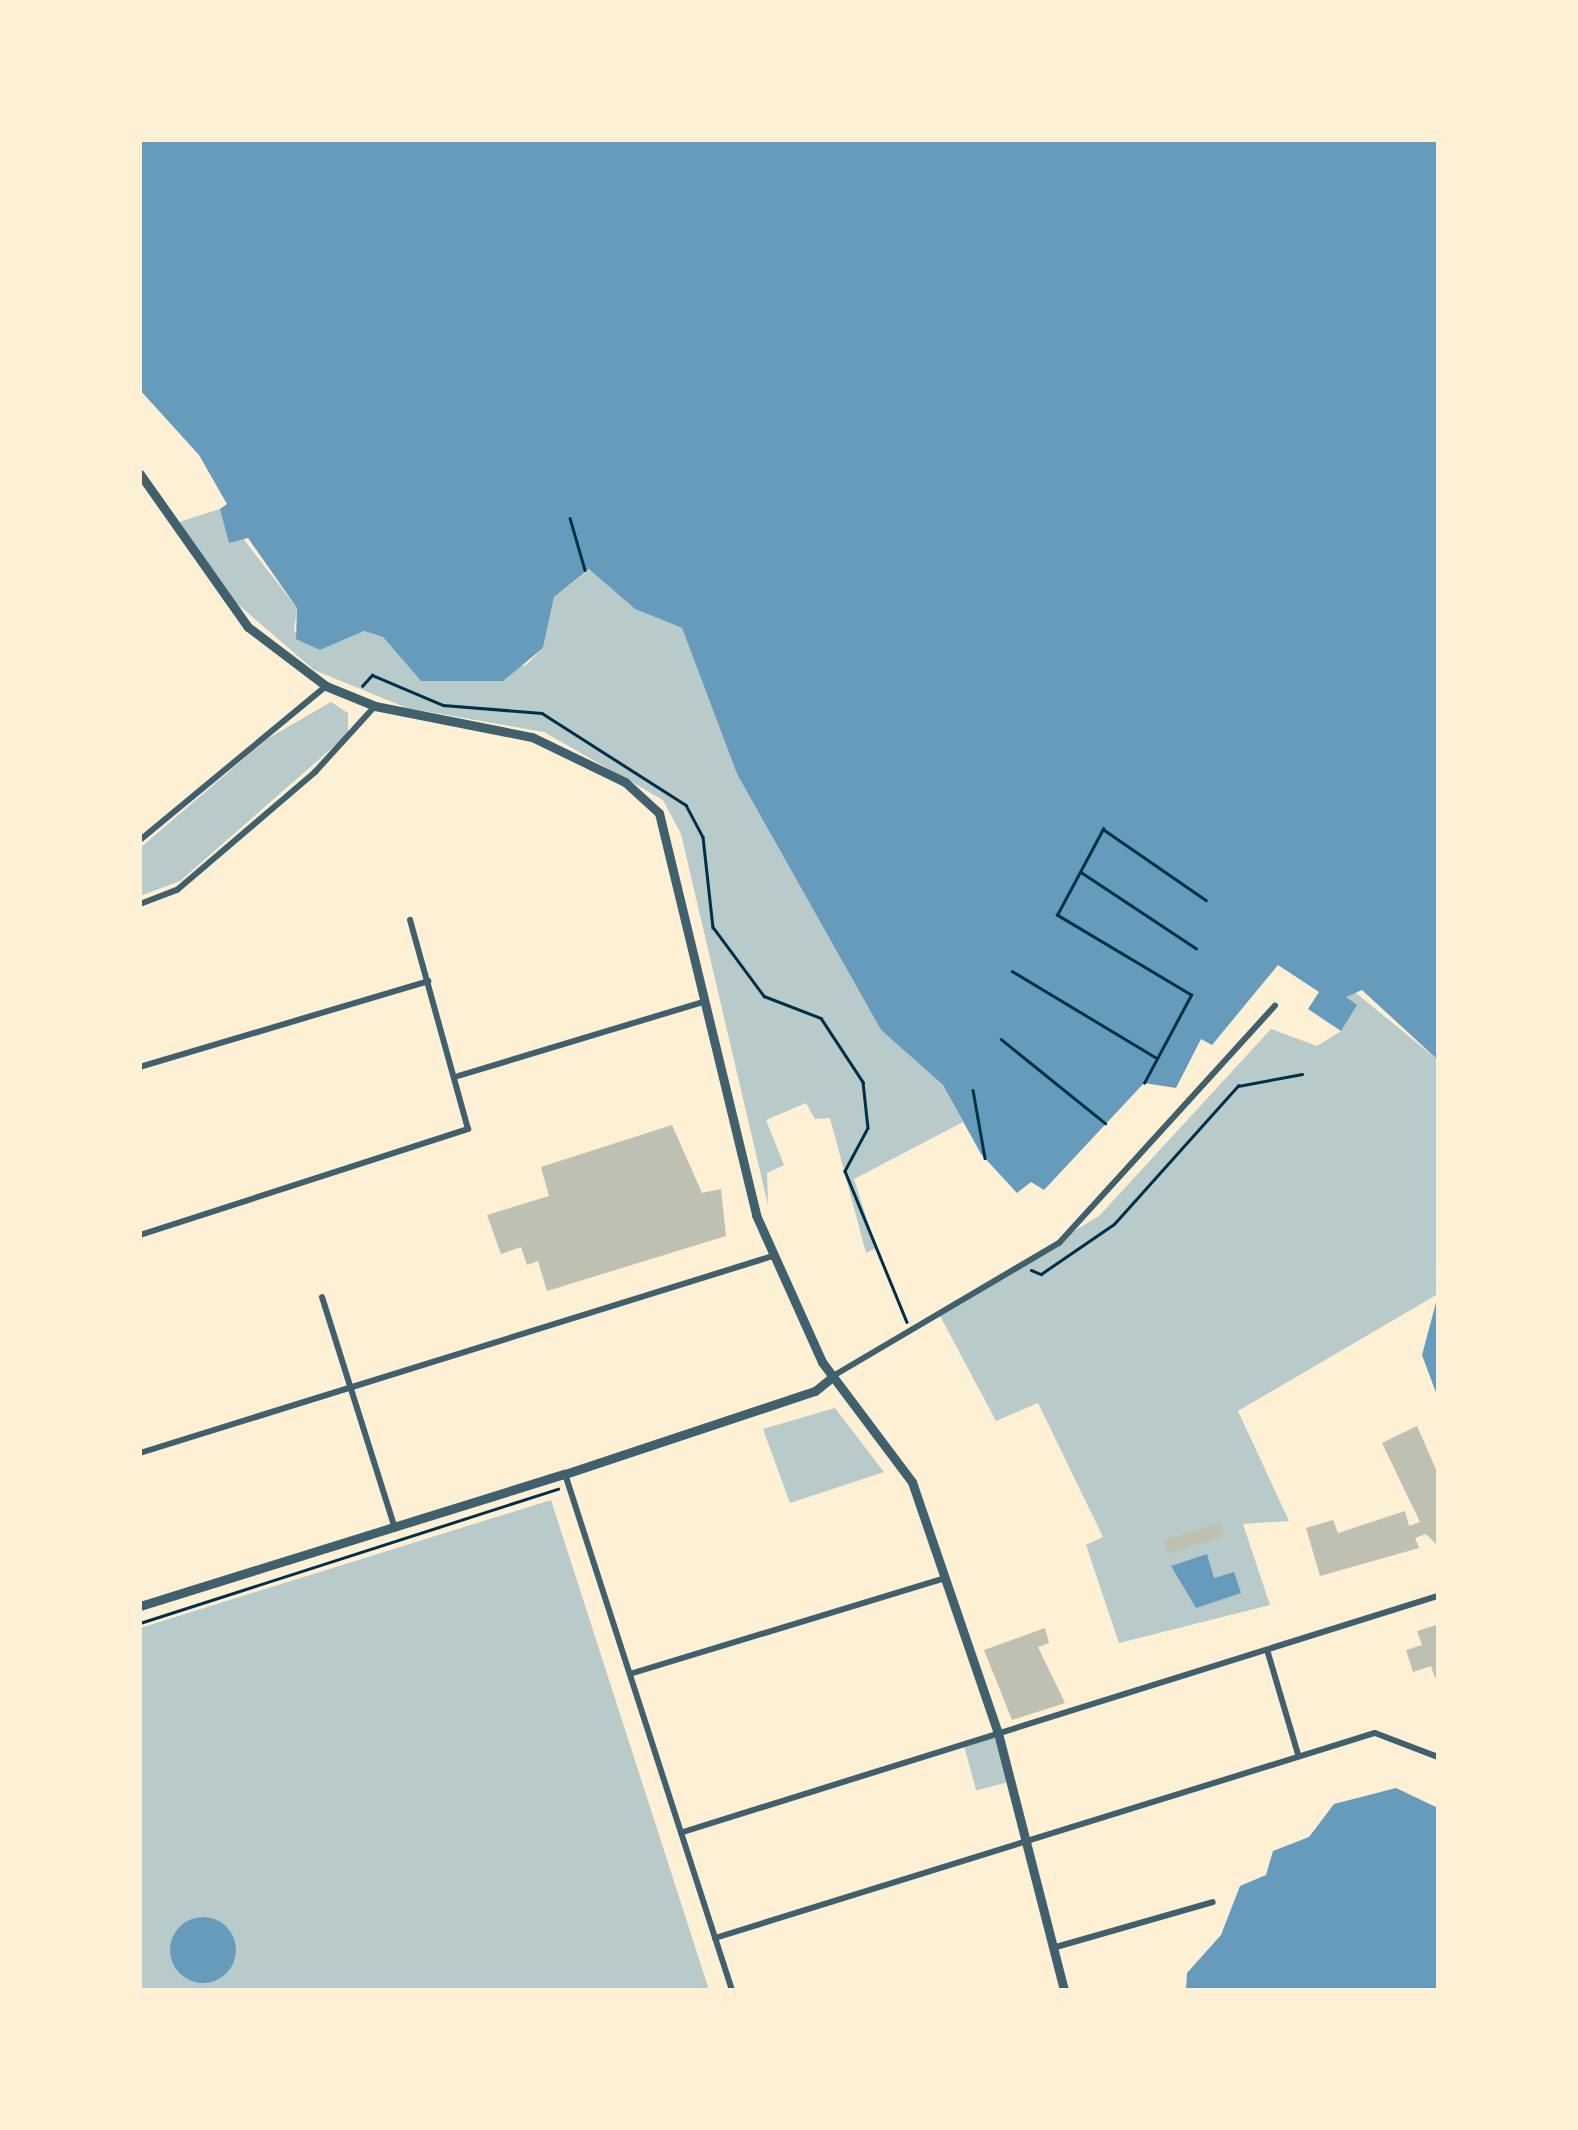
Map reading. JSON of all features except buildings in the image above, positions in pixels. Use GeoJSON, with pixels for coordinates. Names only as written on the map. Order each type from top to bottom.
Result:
{"type":"FeatureCollection","features":[{"type":"Feature","properties":{"kind":"street"},"geometry":{"type":"LineString","coordinates":[[140,474],[248,627],[326,686],[375,706],[532,737],[640,792],[671,841],[706,1001],[772,1256],[832,1377],[904,1464],[998,1733],[1064,1990]]}},
{"type":"Feature","properties":{"kind":"street"},"geometry":{"type":"LineString","coordinates":[[140,840],[326,686]]}},
{"type":"Feature","properties":{"kind":"street"},"geometry":{"type":"LineString","coordinates":[[140,904],[177,890],[328,760],[375,706]]}},
{"type":"Feature","properties":{"kind":"street"},"geometry":{"type":"LineString","coordinates":[[140,1234],[468,1130],[458,1076],[410,920]]}},
{"type":"Feature","properties":{"kind":"street"},"geometry":{"type":"LineString","coordinates":[[140,1067],[428,981]]}},
{"type":"Feature","properties":{"kind":"street"},"geometry":{"type":"LineString","coordinates":[[458,1076],[706,1001]]}},
{"type":"Feature","properties":{"kind":"street"},"geometry":{"type":"LineString","coordinates":[[140,1606],[395,1530],[815,1391],[832,1377],[1059,1243],[1275,1006]]}},
{"type":"Feature","properties":{"kind":"street"},"geometry":{"type":"LineString","coordinates":[[140,1453],[772,1256]]}},
{"type":"Feature","properties":{"kind":"street"},"geometry":{"type":"LineString","coordinates":[[322,1297],[395,1530]]}},
{"type":"Feature","properties":{"kind":"street"},"geometry":{"type":"LineString","coordinates":[[565,1474],[633,1673],[732,1990]]}},
{"type":"Feature","properties":{"kind":"street"},"geometry":{"type":"LineString","coordinates":[[633,1673],[945,1578]]}},
{"type":"Feature","properties":{"kind":"street"},"geometry":{"type":"LineString","coordinates":[[682,1832],[1268,1654],[1438,1596]]}},
{"type":"Feature","properties":{"kind":"street"},"geometry":{"type":"LineString","coordinates":[[1268,1654],[1298,1754]]}},
{"type":"Feature","properties":{"kind":"street"},"geometry":{"type":"LineString","coordinates":[[716,1938],[1026,1835],[1375,1733],[1438,1757]]}},
{"type":"Feature","properties":{"kind":"street"},"geometry":{"type":"LineString","coordinates":[[1056,1947],[1213,1902]]}},
{"type":"Feature","properties":{"kind":"path"},"geometry":{"type":"LineString","coordinates":[[570,518],[586,570]]}},
{"type":"Feature","properties":{"kind":"path"},"geometry":{"type":"LineString","coordinates":[[1144,1083],[1191,995],[1057,916],[1104,829],[1206,900]]}},
{"type":"Feature","properties":{"kind":"path"},"geometry":{"type":"LineString","coordinates":[[1080,871],[1196,948]]}},
{"type":"Feature","properties":{"kind":"path"},"geometry":{"type":"LineString","coordinates":[[1012,971],[1156,1058]]}},
{"type":"Feature","properties":{"kind":"path"},"geometry":{"type":"LineString","coordinates":[[1001,1038],[1105,1123]]}},
{"type":"Feature","properties":{"kind":"path"},"geometry":{"type":"LineString","coordinates":[[1031,1270],[1041,1274],[1114,1224],[1238,1086],[1302,1074]]}},
{"type":"Feature","properties":{"kind":"path"},"geometry":{"type":"LineString","coordinates":[[973,1090],[985,1158]]}},
{"type":"Feature","properties":{"kind":"path"},"geometry":{"type":"LineString","coordinates":[[140,1623],[549,1492]]}},
{"type":"Feature","properties":{"kind":"shaded area"},"geometry":{"type":"Polygon","coordinates":[[[220,509],[297,608],[294,631],[320,650],[364,631],[383,637],[421,681],[526,665],[543,648],[554,597],[590,569],[635,609],[682,628],[737,774],[881,1030],[943,1085],[963,1122],[854,1179],[876,1248],[866,1253],[830,1118],[815,1119],[806,1103],[766,1120],[784,1165],[767,1173],[768,1205],[681,834],[663,800],[544,732],[407,708],[314,670],[233,600],[179,522],[220,509]]]}},
{"type":"Feature","properties":{"kind":"shaded area"},"geometry":{"type":"Polygon","coordinates":[[[331,702],[348,713],[348,734],[180,881],[140,896],[140,848],[267,739],[331,702]]]}},
{"type":"Feature","properties":{"kind":"shaded area"},"geometry":{"type":"Polygon","coordinates":[[[1351,989],[1438,1060],[1438,1294],[1238,1411],[1289,1521],[1243,1524],[1270,1605],[1119,1643],[1086,1545],[1103,1537],[1038,1403],[996,1421],[938,1312],[1099,1216],[1271,1029],[1317,1046],[1341,1031],[1356,1005],[1346,998],[1351,989]]]}},
{"type":"Feature","properties":{"kind":"shaded area"},"geometry":{"type":"Polygon","coordinates":[[[835,1408],[884,1472],[790,1503],[763,1429],[835,1408]]]}},
{"type":"Feature","properties":{"kind":"shaded area"},"geometry":{"type":"Polygon","coordinates":[[[551,1500],[709,1990],[140,1990],[140,1628],[551,1500]]]}},
{"type":"Feature","properties":{"kind":"shaded area"},"geometry":{"type":"Polygon","coordinates":[[[998,1733],[1011,1781],[976,1791],[963,1742],[998,1733]]]}},
{"type":"Feature","properties":{"kind":"water"},"geometry":{"type":"Polygon","coordinates":[[[141,140],[1438,140],[1438,1060],[1362,990],[1346,997],[1357,1005],[1341,1031],[1308,1009],[1319,992],[1278,965],[1212,1045],[1201,1039],[1176,1088],[1144,1083],[1044,1190],[1031,1182],[1017,1193],[981,1154],[943,1085],[881,1030],[737,774],[682,628],[635,609],[589,569],[554,597],[543,648],[503,681],[421,681],[383,637],[364,631],[320,650],[296,639],[297,608],[248,538],[229,543],[220,509],[227,504],[199,455],[140,390],[141,140]]]}},
{"type":"Feature","properties":{"kind":"water"},"geometry":{"type":"Polygon","coordinates":[[[1438,1295],[1438,1398],[1422,1355],[1438,1295]]]}},
{"type":"Feature","properties":{"kind":"water"},"geometry":{"type":"Polygon","coordinates":[[[1207,1554],[1214,1578],[1234,1572],[1241,1593],[1196,1608],[1171,1566],[1207,1554]]]}},
{"type":"Feature","properties":{"kind":"water"},"geometry":{"type":"Polygon","coordinates":[[[1396,1788],[1438,1808],[1438,1990],[1186,1990],[1187,1973],[1221,1935],[1240,1886],[1266,1875],[1273,1851],[1309,1837],[1334,1804],[1396,1788]]]}},
{"type":"Feature","properties":{"kind":"water"},"geometry":{"type":"Polygon","coordinates":[[[203,1917],[216,1919],[226,1927],[234,1937],[234,1963],[226,1973],[216,1981],[203,1983],[190,1981],[180,1973],[172,1963],[170,1950],[172,1937],[180,1927],[190,1919],[203,1917]]]}}]}
